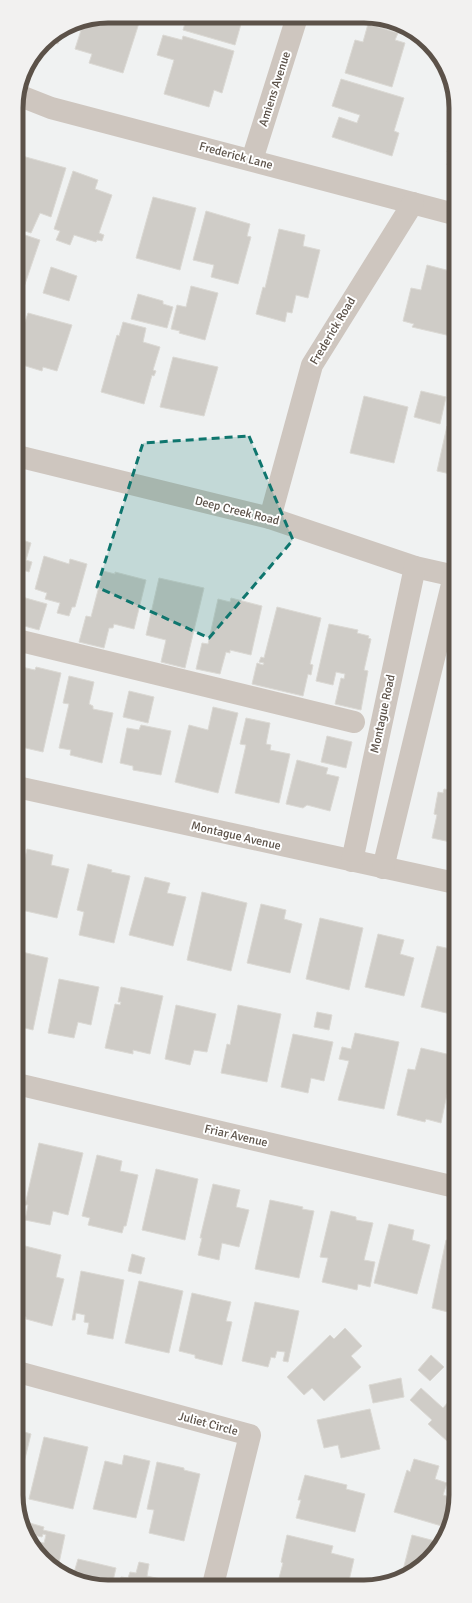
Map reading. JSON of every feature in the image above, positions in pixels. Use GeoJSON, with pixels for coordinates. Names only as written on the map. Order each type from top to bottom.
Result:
{"type":"FeatureCollection","features":[{"type":"Feature","properties":{"kind":"street","name":"Amiens Avenue"},"geometry":{"type":"LineString","coordinates":[[252,160],[295,23]]}},
{"type":"Feature","properties":{"kind":"street","name":"Frederick Lane"},"geometry":{"type":"LineString","coordinates":[[24,97],[51,108],[449,213]]}},
{"type":"Feature","properties":{"kind":"street","name":"Frederick Road"},"geometry":{"type":"LineString","coordinates":[[270,518],[312,365],[413,203]]}},
{"type":"Feature","properties":{"kind":"street","name":"Deep Creek Road"},"geometry":{"type":"LineString","coordinates":[[23,457],[270,518],[415,567],[449,575]]}},
{"type":"Feature","properties":{"kind":"street","name":"Montague Road"},"geometry":{"type":"LineString","coordinates":[[352,861],[415,567]]}},
{"type":"Feature","properties":{"kind":"street"},"geometry":{"type":"LineString","coordinates":[[383,868],[449,597]]}},
{"type":"Feature","properties":{"kind":"street"},"geometry":{"type":"LineString","coordinates":[[23,641],[354,722]]}},
{"type":"Feature","properties":{"kind":"street","name":"Montague Avenue"},"geometry":{"type":"LineString","coordinates":[[23,788],[449,882]]}},
{"type":"Feature","properties":{"kind":"street","name":"Friar Avenue"},"geometry":{"type":"LineString","coordinates":[[23,1085],[449,1185]]}},
{"type":"Feature","properties":{"kind":"street","name":"Juliet Circle"},"geometry":{"type":"LineString","coordinates":[[23,1373],[250,1436],[214,1580]]}},
{"type":"Feature","properties":{"kind":"highlighted area"},"geometry":{"type":"Polygon","coordinates":[[[249,436],[293,540],[209,638],[97,587],[143,443],[249,436]]]}},
{"type":"Feature","properties":{"kind":"building"},"geometry":{"type":"Polygon","coordinates":[[[108,23],[139,23],[123,73],[89,63],[92,54],[75,49],[82,28],[108,23]]]}},
{"type":"Feature","properties":{"kind":"building"},"geometry":{"type":"Polygon","coordinates":[[[185,23],[241,23],[235,45],[183,30],[185,23]]]}},
{"type":"Feature","properties":{"kind":"building"},"geometry":{"type":"Polygon","coordinates":[[[368,24],[398,33],[395,40],[405,43],[392,87],[345,73],[355,40],[363,42],[368,24]]]}},
{"type":"Feature","properties":{"kind":"building"},"geometry":{"type":"Polygon","coordinates":[[[163,35],[182,40],[183,36],[234,51],[222,93],[214,90],[209,107],[164,94],[174,60],[157,55],[163,35]]]}},
{"type":"Feature","properties":{"kind":"building"},"geometry":{"type":"Polygon","coordinates":[[[60,38],[58,44],[54,43],[60,38]]]}},
{"type":"Feature","properties":{"kind":"building"},"geometry":{"type":"Polygon","coordinates":[[[341,79],[404,98],[394,131],[399,133],[392,156],[332,137],[339,117],[357,123],[360,115],[332,106],[341,79]]]}},
{"type":"Feature","properties":{"kind":"building"},"geometry":{"type":"Polygon","coordinates":[[[23,156],[66,168],[51,217],[40,213],[31,233],[23,230],[23,156]]]}},
{"type":"Feature","properties":{"kind":"building"},"geometry":{"type":"Polygon","coordinates":[[[73,171],[98,180],[95,189],[112,195],[99,233],[104,235],[102,241],[97,240],[96,242],[74,235],[70,245],[56,240],[60,231],[54,229],[73,171]]]}},
{"type":"Feature","properties":{"kind":"building"},"geometry":{"type":"Polygon","coordinates":[[[153,197],[196,208],[180,270],[136,258],[153,197]]]}},
{"type":"Feature","properties":{"kind":"building"},"geometry":{"type":"Polygon","coordinates":[[[206,211],[250,224],[247,236],[251,237],[238,284],[211,277],[214,265],[193,260],[206,211]]]}},
{"type":"Feature","properties":{"kind":"building"},"geometry":{"type":"Polygon","coordinates":[[[279,229],[305,235],[303,246],[320,250],[308,298],[296,295],[292,313],[287,312],[285,322],[256,314],[263,287],[265,288],[279,229]]]}},
{"type":"Feature","properties":{"kind":"building"},"geometry":{"type":"Polygon","coordinates":[[[23,234],[40,240],[23,287],[23,234]]]}},
{"type":"Feature","properties":{"kind":"building"},"geometry":{"type":"Polygon","coordinates":[[[427,265],[449,271],[449,336],[412,327],[414,324],[403,321],[411,288],[421,290],[427,265]]]}},
{"type":"Feature","properties":{"kind":"building"},"geometry":{"type":"Polygon","coordinates":[[[51,267],[77,276],[69,301],[43,293],[51,267]]]}},
{"type":"Feature","properties":{"kind":"building"},"geometry":{"type":"Polygon","coordinates":[[[191,286],[218,293],[205,340],[179,333],[180,331],[171,329],[177,305],[186,307],[191,286]]]}},
{"type":"Feature","properties":{"kind":"building"},"geometry":{"type":"Polygon","coordinates":[[[138,294],[163,301],[163,304],[173,307],[167,328],[131,319],[138,294]]]}},
{"type":"Feature","properties":{"kind":"building"},"geometry":{"type":"Polygon","coordinates":[[[28,313],[72,325],[57,371],[43,367],[42,371],[23,365],[23,328],[28,313]]]}},
{"type":"Feature","properties":{"kind":"building"},"geometry":{"type":"Polygon","coordinates":[[[123,322],[146,328],[143,342],[160,347],[153,370],[156,371],[154,376],[152,375],[144,404],[101,392],[117,335],[119,336],[123,322]]]}},
{"type":"Feature","properties":{"kind":"building"},"geometry":{"type":"Polygon","coordinates":[[[173,357],[218,367],[204,416],[160,407],[173,357]]]}},
{"type":"Feature","properties":{"kind":"building"},"geometry":{"type":"Polygon","coordinates":[[[421,391],[446,397],[440,424],[414,417],[421,391]]]}},
{"type":"Feature","properties":{"kind":"building"},"geometry":{"type":"Polygon","coordinates":[[[364,396],[408,407],[394,463],[350,453],[364,396]]]}},
{"type":"Feature","properties":{"kind":"building"},"geometry":{"type":"Polygon","coordinates":[[[447,426],[449,426],[449,474],[437,471],[447,426]]]}},
{"type":"Feature","properties":{"kind":"building"},"geometry":{"type":"Polygon","coordinates":[[[23,540],[31,543],[26,560],[32,562],[29,572],[23,570],[23,540]]]}},
{"type":"Feature","properties":{"kind":"building"},"geometry":{"type":"Polygon","coordinates":[[[44,556],[69,564],[70,559],[87,564],[75,607],[72,607],[69,616],[57,613],[60,603],[45,599],[47,593],[35,589],[44,556]]]}},
{"type":"Feature","properties":{"kind":"building"},"geometry":{"type":"Polygon","coordinates":[[[103,571],[115,574],[115,572],[146,580],[134,629],[114,624],[113,628],[109,628],[104,648],[79,642],[86,616],[91,617],[103,571]]]}},
{"type":"Feature","properties":{"kind":"building"},"geometry":{"type":"Polygon","coordinates":[[[159,578],[204,588],[185,668],[161,662],[166,640],[146,635],[159,578]]]}},
{"type":"Feature","properties":{"kind":"building"},"geometry":{"type":"Polygon","coordinates":[[[23,597],[47,604],[39,630],[23,626],[23,597]]]}},
{"type":"Feature","properties":{"kind":"building"},"geometry":{"type":"Polygon","coordinates":[[[231,598],[262,606],[251,655],[230,650],[230,653],[226,652],[220,674],[196,669],[202,643],[208,644],[218,599],[230,602],[231,598]]]}},
{"type":"Feature","properties":{"kind":"building"},"geometry":{"type":"Polygon","coordinates":[[[277,607],[321,618],[310,664],[313,665],[311,675],[308,674],[303,696],[252,684],[257,663],[263,665],[264,663],[259,662],[261,657],[264,658],[277,607]]]}},
{"type":"Feature","properties":{"kind":"building"},"geometry":{"type":"Polygon","coordinates":[[[329,624],[358,630],[357,633],[369,636],[368,638],[371,639],[364,670],[368,671],[361,710],[335,704],[341,678],[344,679],[345,674],[336,672],[333,685],[316,681],[329,624]]]}},
{"type":"Feature","properties":{"kind":"building"},"geometry":{"type":"Polygon","coordinates":[[[23,667],[35,670],[36,667],[61,673],[43,752],[23,747],[23,667]]]}},
{"type":"Feature","properties":{"kind":"building"},"geometry":{"type":"Polygon","coordinates":[[[69,676],[94,682],[89,704],[93,706],[93,709],[113,713],[102,763],[70,755],[71,750],[59,748],[69,704],[63,703],[69,676]]]}},
{"type":"Feature","properties":{"kind":"building"},"geometry":{"type":"Polygon","coordinates":[[[129,691],[154,697],[148,723],[123,717],[129,691]]]}},
{"type":"Feature","properties":{"kind":"building"},"geometry":{"type":"Polygon","coordinates":[[[213,707],[238,713],[218,793],[175,782],[189,725],[208,730],[213,707]]]}},
{"type":"Feature","properties":{"kind":"building"},"geometry":{"type":"Polygon","coordinates":[[[246,718],[270,723],[266,744],[271,745],[270,750],[290,754],[279,803],[235,793],[246,745],[240,744],[246,718]]]}},
{"type":"Feature","properties":{"kind":"building"},"geometry":{"type":"Polygon","coordinates":[[[141,725],[171,731],[161,775],[133,770],[133,766],[120,763],[127,728],[139,730],[141,725]]]}},
{"type":"Feature","properties":{"kind":"building"},"geometry":{"type":"Polygon","coordinates":[[[327,736],[352,742],[346,768],[321,762],[327,736]]]}},
{"type":"Feature","properties":{"kind":"building"},"geometry":{"type":"Polygon","coordinates":[[[297,760],[328,768],[326,774],[339,777],[330,811],[307,805],[303,808],[286,804],[297,760]]]}},
{"type":"Feature","properties":{"kind":"building"},"geometry":{"type":"Polygon","coordinates":[[[444,789],[449,790],[449,842],[432,838],[437,815],[434,814],[438,792],[443,793],[444,789]]]}},
{"type":"Feature","properties":{"kind":"building"},"geometry":{"type":"Polygon","coordinates":[[[27,849],[53,855],[51,865],[69,869],[57,918],[23,910],[23,866],[27,849]]]}},
{"type":"Feature","properties":{"kind":"building"},"geometry":{"type":"Polygon","coordinates":[[[88,864],[112,870],[111,872],[130,876],[114,943],[79,935],[84,912],[77,910],[88,864]]]}},
{"type":"Feature","properties":{"kind":"building"},"geometry":{"type":"Polygon","coordinates":[[[145,877],[170,883],[167,893],[186,897],[173,946],[129,935],[145,877]]]}},
{"type":"Feature","properties":{"kind":"building"},"geometry":{"type":"Polygon","coordinates":[[[202,892],[247,903],[231,971],[187,960],[202,892]]]}},
{"type":"Feature","properties":{"kind":"building"},"geometry":{"type":"Polygon","coordinates":[[[261,904],[286,910],[284,919],[302,924],[290,973],[247,963],[261,904]]]}},
{"type":"Feature","properties":{"kind":"building"},"geometry":{"type":"Polygon","coordinates":[[[320,918],[363,928],[349,990],[306,979],[320,918]]]}},
{"type":"Feature","properties":{"kind":"building"},"geometry":{"type":"Polygon","coordinates":[[[378,934],[404,940],[400,954],[414,958],[404,996],[365,987],[378,934]]]}},
{"type":"Feature","properties":{"kind":"building"},"geometry":{"type":"Polygon","coordinates":[[[437,946],[449,949],[449,1014],[421,1007],[437,946]]]}},
{"type":"Feature","properties":{"kind":"building"},"geometry":{"type":"Polygon","coordinates":[[[23,952],[48,958],[33,1030],[23,1028],[23,952]]]}},
{"type":"Feature","properties":{"kind":"building"},"geometry":{"type":"Polygon","coordinates":[[[59,979],[99,987],[91,1025],[78,1022],[74,1038],[48,1033],[59,979]]]}},
{"type":"Feature","properties":{"kind":"building"},"geometry":{"type":"Polygon","coordinates":[[[121,987],[163,996],[150,1054],[133,1050],[133,1054],[105,1048],[115,1004],[120,1005],[121,1002],[118,1002],[121,987]]]}},
{"type":"Feature","properties":{"kind":"building"},"geometry":{"type":"Polygon","coordinates":[[[176,1005],[216,1014],[207,1052],[194,1050],[190,1065],[165,1059],[176,1005]]]}},
{"type":"Feature","properties":{"kind":"building"},"geometry":{"type":"Polygon","coordinates":[[[238,1005],[281,1014],[267,1082],[221,1073],[227,1044],[230,1045],[238,1005]]]}},
{"type":"Feature","properties":{"kind":"building"},"geometry":{"type":"Polygon","coordinates":[[[317,1012],[332,1015],[329,1030],[314,1027],[317,1012]]]}},
{"type":"Feature","properties":{"kind":"building"},"geometry":{"type":"Polygon","coordinates":[[[355,1033],[399,1042],[384,1109],[338,1100],[349,1061],[339,1059],[342,1047],[351,1049],[355,1033]]]}},
{"type":"Feature","properties":{"kind":"building"},"geometry":{"type":"Polygon","coordinates":[[[293,1034],[333,1042],[324,1081],[311,1078],[308,1093],[281,1087],[293,1034]]]}},
{"type":"Feature","properties":{"kind":"building"},"geometry":{"type":"Polygon","coordinates":[[[421,1048],[449,1055],[449,1085],[441,1123],[426,1119],[425,1122],[397,1115],[408,1069],[415,1070],[421,1048]]]}},
{"type":"Feature","properties":{"kind":"building"},"geometry":{"type":"Polygon","coordinates":[[[39,1143],[83,1153],[68,1215],[53,1211],[50,1225],[25,1220],[28,1205],[25,1205],[39,1143]]]}},
{"type":"Feature","properties":{"kind":"building"},"geometry":{"type":"Polygon","coordinates":[[[97,1155],[122,1161],[120,1171],[138,1175],[126,1226],[124,1226],[122,1233],[88,1225],[90,1218],[82,1216],[97,1155]]]}},
{"type":"Feature","properties":{"kind":"building"},"geometry":{"type":"Polygon","coordinates":[[[156,1169],[198,1179],[185,1240],[142,1230],[156,1169]]]}},
{"type":"Feature","properties":{"kind":"building"},"geometry":{"type":"Polygon","coordinates":[[[213,1184],[240,1190],[236,1207],[249,1210],[239,1247],[222,1243],[219,1260],[198,1255],[202,1238],[200,1238],[213,1184]]]}},
{"type":"Feature","properties":{"kind":"building"},"geometry":{"type":"Polygon","coordinates":[[[270,1200],[303,1207],[302,1209],[314,1211],[299,1278],[255,1269],[270,1200]]]}},
{"type":"Feature","properties":{"kind":"building"},"geometry":{"type":"Polygon","coordinates":[[[331,1211],[356,1217],[356,1220],[373,1223],[364,1260],[375,1262],[370,1287],[358,1284],[357,1290],[322,1282],[328,1258],[320,1257],[331,1211]]]}},
{"type":"Feature","properties":{"kind":"building"},"geometry":{"type":"Polygon","coordinates":[[[389,1224],[414,1230],[412,1240],[430,1245],[417,1294],[374,1283],[389,1224]]]}},
{"type":"Feature","properties":{"kind":"building"},"geometry":{"type":"Polygon","coordinates":[[[446,1240],[449,1241],[449,1312],[432,1308],[446,1240]]]}},
{"type":"Feature","properties":{"kind":"building"},"geometry":{"type":"Polygon","coordinates":[[[25,1246],[61,1255],[56,1277],[64,1279],[52,1326],[26,1319],[26,1317],[23,1316],[23,1248],[25,1249],[25,1246]]]}},
{"type":"Feature","properties":{"kind":"building"},"geometry":{"type":"Polygon","coordinates":[[[132,1254],[145,1258],[141,1274],[128,1271],[132,1254]]]}},
{"type":"Feature","properties":{"kind":"building"},"geometry":{"type":"Polygon","coordinates":[[[81,1271],[124,1280],[113,1339],[87,1334],[89,1323],[84,1322],[85,1315],[76,1313],[75,1320],[72,1320],[81,1271]]]}},
{"type":"Feature","properties":{"kind":"building"},"geometry":{"type":"Polygon","coordinates":[[[139,1281],[183,1291],[169,1353],[125,1343],[139,1281]]]}},
{"type":"Feature","properties":{"kind":"building"},"geometry":{"type":"Polygon","coordinates":[[[192,1293],[231,1302],[226,1321],[232,1322],[222,1365],[195,1358],[195,1355],[179,1351],[192,1293]]]}},
{"type":"Feature","properties":{"kind":"building"},"geometry":{"type":"Polygon","coordinates":[[[255,1302],[299,1311],[288,1362],[283,1361],[285,1352],[277,1351],[275,1358],[271,1357],[268,1367],[242,1361],[255,1302]]]}},
{"type":"Feature","properties":{"kind":"building"},"geometry":{"type":"Polygon","coordinates":[[[345,1328],[362,1346],[351,1356],[361,1367],[324,1401],[312,1388],[304,1395],[287,1377],[330,1335],[334,1339],[345,1328]]]}},
{"type":"Feature","properties":{"kind":"building"},"geometry":{"type":"Polygon","coordinates":[[[431,1355],[444,1367],[430,1381],[418,1370],[431,1355]]]}},
{"type":"Feature","properties":{"kind":"building"},"geometry":{"type":"Polygon","coordinates":[[[401,1378],[404,1397],[373,1403],[369,1385],[401,1378]]]}},
{"type":"Feature","properties":{"kind":"building"},"geometry":{"type":"Polygon","coordinates":[[[421,1388],[443,1408],[449,1401],[449,1443],[428,1424],[432,1420],[410,1400],[421,1388]]]}},
{"type":"Feature","properties":{"kind":"building"},"geometry":{"type":"Polygon","coordinates":[[[370,1409],[380,1449],[341,1458],[338,1445],[324,1448],[317,1420],[370,1409]]]}},
{"type":"Feature","properties":{"kind":"building"},"geometry":{"type":"Polygon","coordinates":[[[23,1432],[31,1434],[23,1467],[23,1432]]]}},
{"type":"Feature","properties":{"kind":"building"},"geometry":{"type":"Polygon","coordinates":[[[44,1437],[88,1447],[73,1509],[29,1499],[44,1437]]]}},
{"type":"Feature","properties":{"kind":"building"},"geometry":{"type":"Polygon","coordinates":[[[124,1455],[150,1461],[136,1518],[93,1509],[105,1461],[122,1465],[124,1455]]]}},
{"type":"Feature","properties":{"kind":"building"},"geometry":{"type":"Polygon","coordinates":[[[414,1459],[439,1466],[435,1479],[447,1483],[443,1495],[449,1497],[443,1526],[394,1512],[407,1470],[410,1472],[414,1459]]]}},
{"type":"Feature","properties":{"kind":"building"},"geometry":{"type":"Polygon","coordinates":[[[157,1462],[184,1468],[184,1470],[200,1474],[184,1541],[149,1533],[154,1510],[147,1509],[157,1462]]]}},
{"type":"Feature","properties":{"kind":"building"},"geometry":{"type":"Polygon","coordinates":[[[305,1475],[347,1485],[346,1489],[365,1494],[355,1532],[296,1518],[301,1500],[298,1500],[305,1475]]]}},
{"type":"Feature","properties":{"kind":"building"},"geometry":{"type":"Polygon","coordinates":[[[28,1523],[44,1527],[43,1530],[65,1535],[59,1563],[48,1555],[37,1542],[44,1543],[46,1535],[43,1534],[42,1537],[34,1535],[28,1523]]]}},
{"type":"Feature","properties":{"kind":"building"},"geometry":{"type":"Polygon","coordinates":[[[287,1535],[333,1546],[331,1553],[354,1559],[349,1580],[288,1580],[279,1578],[283,1563],[281,1562],[287,1535]]]}},
{"type":"Feature","properties":{"kind":"building"},"geometry":{"type":"Polygon","coordinates":[[[412,1535],[435,1541],[420,1559],[403,1570],[412,1535]]]}},
{"type":"Feature","properties":{"kind":"building"},"geometry":{"type":"Polygon","coordinates":[[[78,1559],[116,1568],[113,1580],[97,1579],[74,1572],[78,1559]]]}},
{"type":"Feature","properties":{"kind":"building"},"geometry":{"type":"Polygon","coordinates":[[[139,1562],[149,1564],[147,1576],[165,1580],[120,1580],[121,1577],[128,1578],[130,1572],[136,1573],[139,1562]]]}}]}
